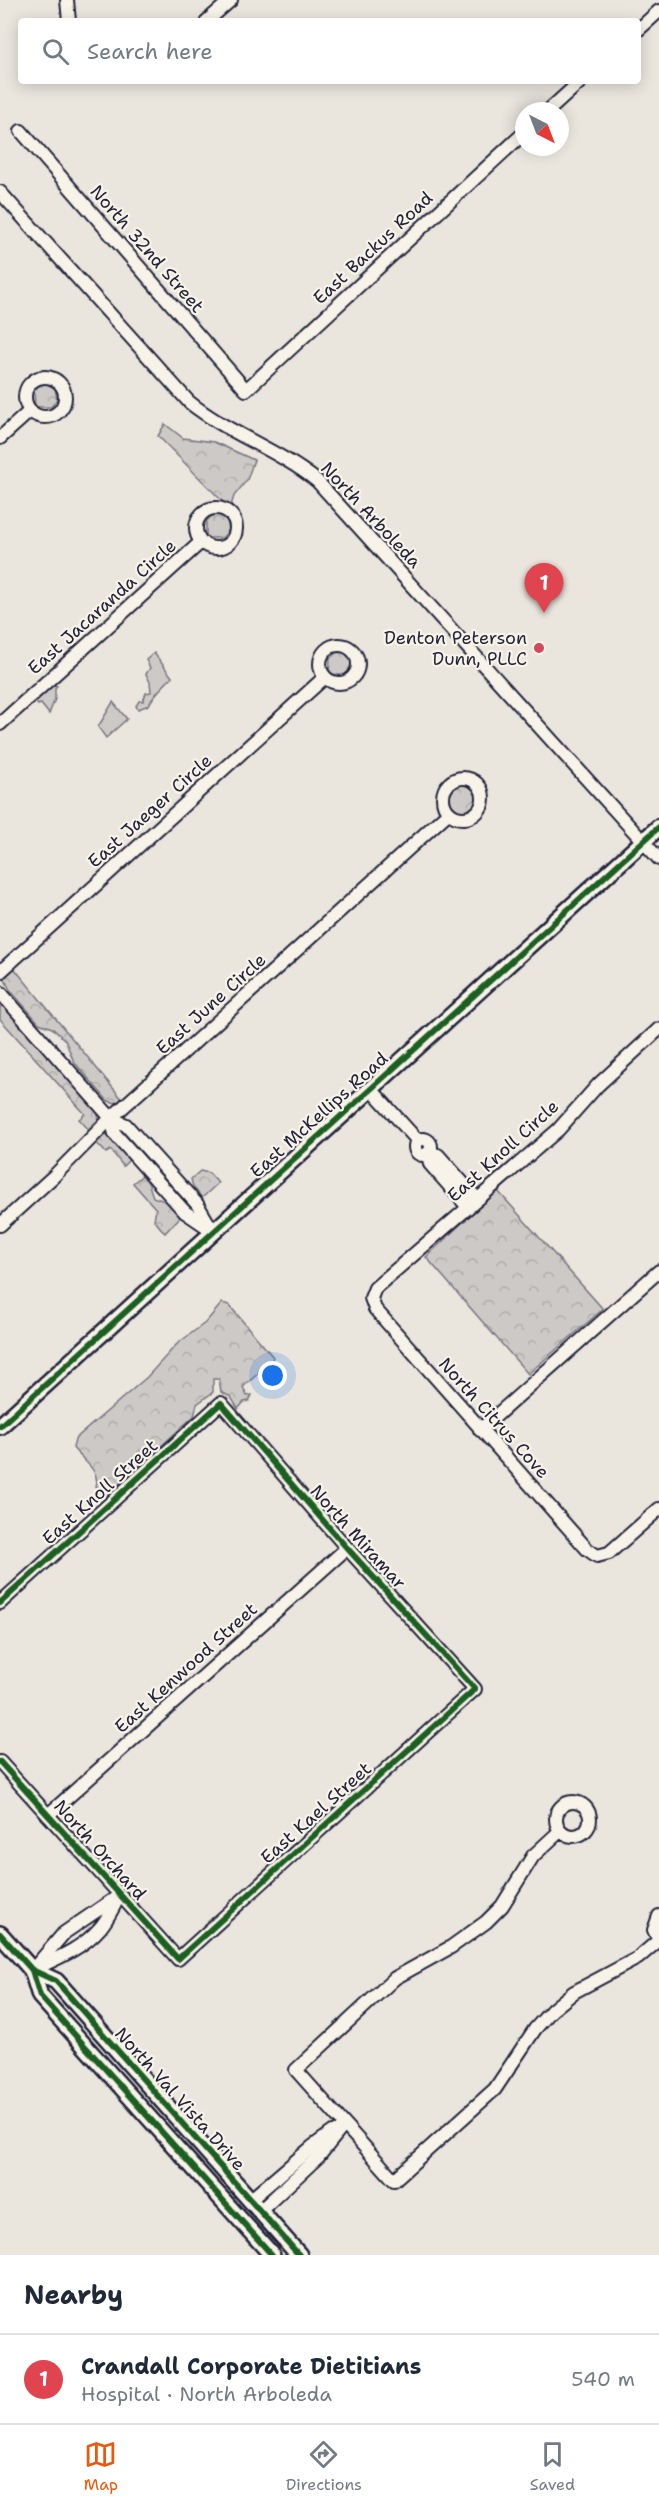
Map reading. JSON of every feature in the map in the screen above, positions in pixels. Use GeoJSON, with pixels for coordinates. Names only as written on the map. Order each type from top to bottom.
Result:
{"type":"FeatureCollection","features":[{"type":"Feature","properties":{"kind":"main road","name":"East McKellips Road"},"geometry":{"type":"LineString","coordinates":[[0,1426],[659,827]]}},
{"type":"Feature","properties":{"kind":"main road","name":"North Val Vista Drive"},"geometry":{"type":"LineString","coordinates":[[0,1934],[32,1970],[56,1981],[299,2255]]}},
{"type":"Feature","properties":{"kind":"main road","name":"North Val Vista Drive"},"geometry":{"type":"LineString","coordinates":[[32,1970],[40,1996],[272,2255]]}},
{"type":"Feature","properties":{"kind":"street"},"geometry":{"type":"LineString","coordinates":[[67,0],[69,18]]}},
{"type":"Feature","properties":{"kind":"street"},"geometry":{"type":"LineString","coordinates":[[210,18],[231,0]]}},
{"type":"Feature","properties":{"kind":"street"},"geometry":{"type":"LineString","coordinates":[[641,27],[659,11]]}},
{"type":"Feature","properties":{"kind":"street"},"geometry":{"type":"LineString","coordinates":[[558,102],[578,84]]}},
{"type":"Feature","properties":{"kind":"street","name":"North 32nd Street"},"geometry":{"type":"LineString","coordinates":[[21,131],[246,390]]}},
{"type":"Feature","properties":{"kind":"street","name":"East Backus Road"},"geometry":{"type":"LineString","coordinates":[[246,390],[515,141]]}},
{"type":"Feature","properties":{"kind":"street","name":"North Arboleda"},"geometry":{"type":"LineString","coordinates":[[0,192],[189,402],[213,421],[285,458],[317,481],[643,841]]}},
{"type":"Feature","properties":{"kind":"street"},"geometry":{"type":"LineString","coordinates":[[0,438],[30,411]]}},
{"type":"Feature","properties":{"kind":"street","name":"East Jacaranda Circle"},"geometry":{"type":"LineString","coordinates":[[0,724],[201,542]]}},
{"type":"Feature","properties":{"kind":"street","name":"East Jaeger Circle"},"geometry":{"type":"LineString","coordinates":[[0,972],[325,677]]}},
{"type":"Feature","properties":{"kind":"street","name":"East June Circle"},"geometry":{"type":"LineString","coordinates":[[0,1225],[54,1176],[111,1118],[448,813]]}},
{"type":"Feature","properties":{"kind":"street"},"geometry":{"type":"LineString","coordinates":[[643,841],[659,859]]}},
{"type":"Feature","properties":{"kind":"street"},"geometry":{"type":"LineString","coordinates":[[0,992],[111,1118],[126,1125],[197,1204],[213,1232]]}},
{"type":"Feature","properties":{"kind":"street","name":"East Knoll Circle"},"geometry":{"type":"LineString","coordinates":[[371,1298],[375,1288],[558,1130],[598,1085],[659,1029]]}},
{"type":"Feature","properties":{"kind":"street"},"geometry":{"type":"LineString","coordinates":[[371,1089],[417,1141],[423,1139],[429,1142],[430,1164],[472,1203]]}},
{"type":"Feature","properties":{"kind":"street"},"geometry":{"type":"LineString","coordinates":[[480,1430],[659,1271]]}},
{"type":"Feature","properties":{"kind":"street","name":"North Citrus Cove"},"geometry":{"type":"LineString","coordinates":[[371,1298],[375,1309],[587,1549],[597,1556],[609,1553],[659,1509]]}},
{"type":"Feature","properties":{"kind":"street","name":"North Miramar"},"geometry":{"type":"LineString","coordinates":[[221,1403],[347,1548],[475,1689]]}},
{"type":"Feature","properties":{"kind":"street","name":"East Knoll Street"},"geometry":{"type":"LineString","coordinates":[[0,1603],[221,1403]]}},
{"type":"Feature","properties":{"kind":"street","name":"East Kenwood Street"},"geometry":{"type":"LineString","coordinates":[[48,1815],[347,1548]]}},
{"type":"Feature","properties":{"kind":"street","name":"East Kael Street"},"geometry":{"type":"LineString","coordinates":[[178,1959],[475,1689]]}},
{"type":"Feature","properties":{"kind":"street","name":"North Orchard"},"geometry":{"type":"LineString","coordinates":[[0,1762],[178,1959]]}},
{"type":"Feature","properties":{"kind":"street"},"geometry":{"type":"LineString","coordinates":[[560,1831],[533,1856],[502,1906],[486,1922],[451,1947],[395,1978],[296,2070],[394,2180],[495,2089],[535,2029],[552,2010],[574,1992],[638,1958],[659,1940],[654,1930],[659,1916]]}},
{"type":"Feature","properties":{"kind":"street"},"geometry":{"type":"LineString","coordinates":[[32,1970],[64,1933],[120,1895]]}},
{"type":"Feature","properties":{"kind":"street"},"geometry":{"type":"LineString","coordinates":[[32,1970],[74,1951],[101,1927],[120,1895]]}},
{"type":"Feature","properties":{"kind":"street"},"geometry":{"type":"LineString","coordinates":[[255,2206],[285,2179],[320,2156],[344,2125]]}},
{"type":"Feature","properties":{"kind":"green space"},"geometry":{"type":"Polygon","coordinates":[[[45,383],[55,388],[57,399],[51,407],[35,407],[34,391],[45,383]]]}},
{"type":"Feature","properties":{"kind":"green space"},"geometry":{"type":"Polygon","coordinates":[[[165,424],[183,438],[214,442],[254,460],[247,480],[234,496],[231,506],[223,502],[158,436],[165,424]]]}},
{"type":"Feature","properties":{"kind":"green space"},"geometry":{"type":"Polygon","coordinates":[[[217,514],[227,519],[229,530],[222,538],[206,538],[206,522],[217,514]]]}},
{"type":"Feature","properties":{"kind":"green space"},"geometry":{"type":"Polygon","coordinates":[[[338,651],[349,654],[353,661],[351,670],[343,676],[329,673],[330,658],[338,651]]]}},
{"type":"Feature","properties":{"kind":"green space"},"geometry":{"type":"Polygon","coordinates":[[[154,653],[172,677],[149,705],[138,709],[136,706],[139,701],[143,701],[146,693],[151,692],[146,674],[150,668],[146,660],[154,653]]]}},
{"type":"Feature","properties":{"kind":"green space"},"geometry":{"type":"Polygon","coordinates":[[[53,684],[57,686],[49,714],[41,704],[38,705],[35,701],[53,684]]]}},
{"type":"Feature","properties":{"kind":"green space"},"geometry":{"type":"Polygon","coordinates":[[[113,702],[127,719],[106,738],[98,727],[113,702]]]}},
{"type":"Feature","properties":{"kind":"green space"},"geometry":{"type":"Polygon","coordinates":[[[463,785],[472,789],[476,798],[472,807],[463,811],[454,807],[450,798],[454,789],[463,785]]]}},
{"type":"Feature","properties":{"kind":"green space"},"geometry":{"type":"Polygon","coordinates":[[[14,968],[122,1099],[117,1103],[108,1101],[74,1062],[65,1040],[52,1028],[39,1023],[10,990],[4,978],[14,968]]]}},
{"type":"Feature","properties":{"kind":"green space"},"geometry":{"type":"Polygon","coordinates":[[[0,1001],[97,1111],[99,1119],[88,1129],[79,1119],[85,1114],[0,1019],[0,1001]]]}},
{"type":"Feature","properties":{"kind":"green space"},"geometry":{"type":"Polygon","coordinates":[[[105,1134],[111,1136],[131,1158],[123,1166],[111,1150],[106,1153],[95,1141],[105,1134]]]}},
{"type":"Feature","properties":{"kind":"green space"},"geometry":{"type":"Polygon","coordinates":[[[200,1171],[209,1173],[218,1183],[202,1198],[193,1187],[191,1179],[200,1171]]]}},
{"type":"Feature","properties":{"kind":"green space"},"geometry":{"type":"Polygon","coordinates":[[[145,1173],[153,1197],[170,1203],[181,1216],[165,1233],[154,1220],[156,1209],[133,1183],[145,1173]]]}},
{"type":"Feature","properties":{"kind":"green space"},"geometry":{"type":"Polygon","coordinates":[[[497,1190],[603,1309],[528,1374],[426,1257],[497,1190]]]}},
{"type":"Feature","properties":{"kind":"green space"},"geometry":{"type":"Polygon","coordinates":[[[222,1303],[229,1305],[273,1357],[271,1362],[243,1387],[247,1396],[252,1395],[249,1401],[244,1402],[238,1409],[231,1397],[221,1392],[219,1379],[213,1379],[213,1392],[197,1404],[194,1416],[105,1497],[96,1486],[96,1475],[93,1470],[73,1448],[75,1439],[147,1377],[177,1344],[205,1323],[222,1303]]]}},
{"type":"Feature","properties":{"kind":"cycle path"},"geometry":{"type":"LineString","coordinates":[[0,1426],[659,827]]}},
{"type":"Feature","properties":{"kind":"cycle path"},"geometry":{"type":"LineString","coordinates":[[0,1603],[221,1403],[347,1548],[475,1689],[178,1959],[0,1762]]}},
{"type":"Feature","properties":{"kind":"cycle path"},"geometry":{"type":"LineString","coordinates":[[0,1934],[32,1970],[56,1981],[299,2255]]}},
{"type":"Feature","properties":{"kind":"cycle path"},"geometry":{"type":"LineString","coordinates":[[32,1970],[40,1996],[272,2255]]}},
{"type":"Feature","properties":{"kind":"place","name":"Crandall Corporate Dietitians"},"geometry":{"type":"Point","coordinates":[544,613]}},
{"type":"Feature","properties":{"kind":"place","name":"Denton Peterson Dunn, PLLC"},"geometry":{"type":"Point","coordinates":[539,648]}}]}
